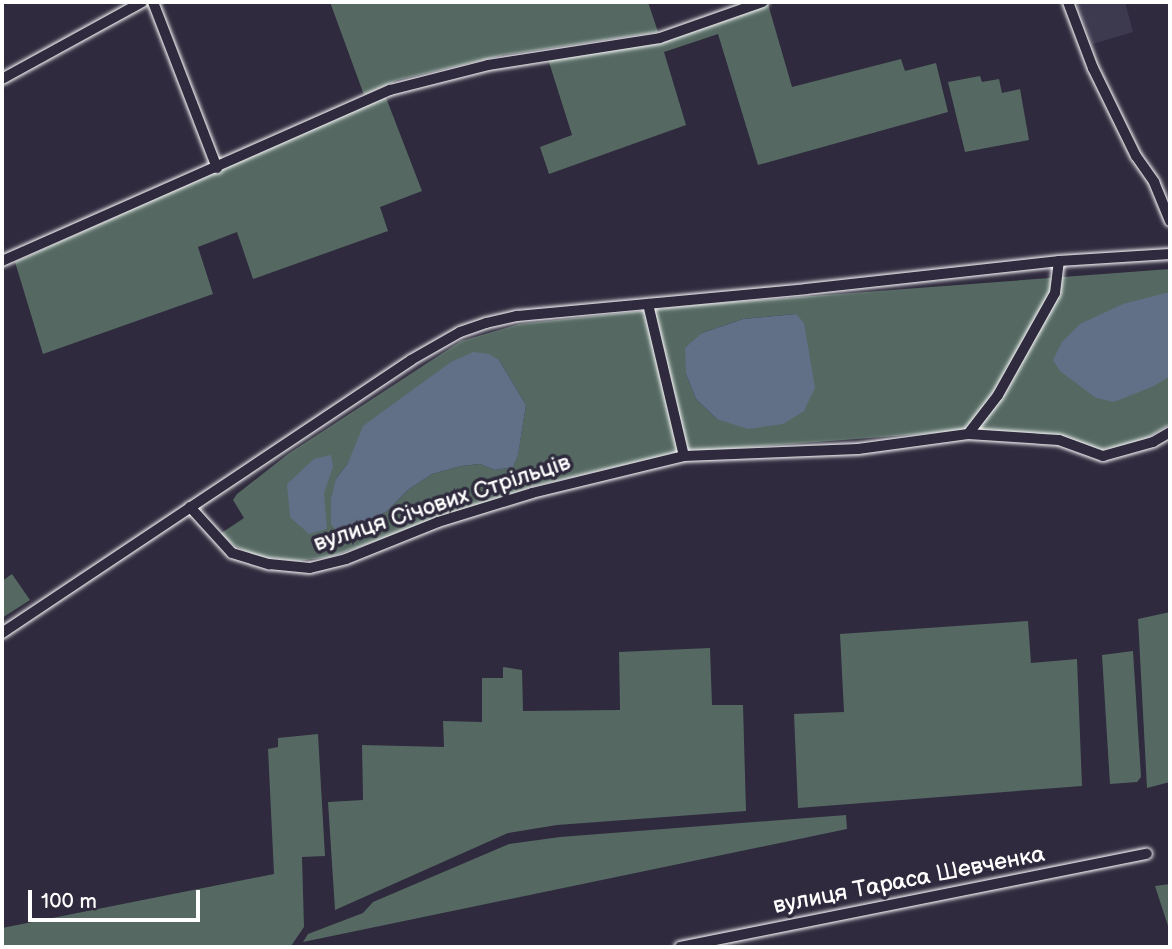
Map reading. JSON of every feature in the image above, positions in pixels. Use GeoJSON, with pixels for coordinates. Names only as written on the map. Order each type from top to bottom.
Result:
{"type":"FeatureCollection","features":[{"type":"Feature","properties":{"kind":"street"},"geometry":{"type":"LineString","coordinates":[[2,79],[142,2]]}},
{"type":"Feature","properties":{"kind":"street"},"geometry":{"type":"LineString","coordinates":[[153,2],[216,168]]}},
{"type":"Feature","properties":{"kind":"street"},"geometry":{"type":"LineString","coordinates":[[2,260],[390,90],[488,65],[660,37],[764,2]]}},
{"type":"Feature","properties":{"kind":"street"},"geometry":{"type":"LineString","coordinates":[[1068,2],[1093,68],[1136,156],[1154,182],[1170,221]]}},
{"type":"Feature","properties":{"kind":"street"},"geometry":{"type":"LineString","coordinates":[[2,633],[411,360],[460,332],[517,316],[1059,261],[1170,254]]}},
{"type":"Feature","properties":{"kind":"street"},"geometry":{"type":"LineString","coordinates":[[968,434],[999,395],[1055,293],[1059,261]]}},
{"type":"Feature","properties":{"kind":"street"},"geometry":{"type":"LineString","coordinates":[[648,304],[684,456]]}},
{"type":"Feature","properties":{"kind":"street","name":"вулиця Січових Стрільців"},"geometry":{"type":"LineString","coordinates":[[190,507],[232,553],[269,564],[310,568],[346,559],[438,522],[522,496],[684,456],[858,449],[968,434],[1059,440],[1103,456],[1153,442],[1170,432]]}},
{"type":"Feature","properties":{"kind":"street","name":"вулиця Тараса Шевченка"},"geometry":{"type":"LineString","coordinates":[[680,947],[1147,854]]}},
{"type":"Feature","properties":{"kind":"shaded area"},"geometry":{"type":"Polygon","coordinates":[[[1076,2],[1125,2],[1133,32],[1093,44],[1076,2]]]}},
{"type":"Feature","properties":{"kind":"green space"},"geometry":{"type":"Polygon","coordinates":[[[330,2],[648,2],[658,32],[504,55],[398,80],[364,95],[330,2]]]}},
{"type":"Feature","properties":{"kind":"green space"},"geometry":{"type":"Polygon","coordinates":[[[768,4],[792,87],[901,59],[905,71],[936,63],[948,112],[758,165],[718,34],[664,52],[686,125],[549,174],[540,147],[572,135],[548,59],[641,45],[768,4]]]}},
{"type":"Feature","properties":{"kind":"green space"},"geometry":{"type":"Polygon","coordinates":[[[980,76],[982,82],[999,79],[1002,93],[1020,89],[1029,140],[965,152],[948,82],[980,76]]]}},
{"type":"Feature","properties":{"kind":"green space"},"geometry":{"type":"Polygon","coordinates":[[[385,95],[422,191],[380,207],[388,231],[253,279],[237,232],[198,247],[213,294],[43,354],[15,262],[385,95]]]}},
{"type":"Feature","properties":{"kind":"green space"},"geometry":{"type":"Polygon","coordinates":[[[1170,269],[1170,424],[1144,440],[1102,450],[961,431],[674,453],[531,487],[330,557],[298,561],[259,557],[235,546],[220,534],[244,518],[233,500],[237,494],[288,454],[461,341],[519,324],[705,304],[1170,269]],[[796,314],[743,319],[702,333],[686,374],[696,399],[717,419],[796,314]],[[499,360],[348,463],[336,479],[340,534],[386,512],[408,490],[432,474],[480,464],[495,470],[513,467],[518,454],[526,405],[499,360]]]}},
{"type":"Feature","properties":{"kind":"green space"},"geometry":{"type":"Polygon","coordinates":[[[12,574],[30,600],[2,618],[2,581],[12,574]]]}},
{"type":"Feature","properties":{"kind":"green space"},"geometry":{"type":"Polygon","coordinates":[[[1170,612],[1170,782],[1147,788],[1138,619],[1170,612]]]}},
{"type":"Feature","properties":{"kind":"green space"},"geometry":{"type":"Polygon","coordinates":[[[1028,621],[1031,663],[1077,659],[1082,786],[798,808],[794,714],[844,712],[840,634],[1028,621]]]}},
{"type":"Feature","properties":{"kind":"green space"},"geometry":{"type":"Polygon","coordinates":[[[710,648],[712,705],[743,705],[746,811],[557,825],[508,833],[335,910],[328,802],[363,800],[362,745],[444,747],[443,721],[482,722],[482,678],[503,678],[503,667],[522,670],[523,711],[620,710],[619,652],[710,648]]]}},
{"type":"Feature","properties":{"kind":"green space"},"geometry":{"type":"Polygon","coordinates":[[[1133,651],[1141,777],[1137,782],[1110,784],[1102,655],[1133,651]]]}},
{"type":"Feature","properties":{"kind":"green space"},"geometry":{"type":"Polygon","coordinates":[[[318,734],[325,856],[302,857],[304,927],[291,946],[2,947],[2,928],[274,874],[268,749],[278,747],[278,738],[318,734]]]}},
{"type":"Feature","properties":{"kind":"green space"},"geometry":{"type":"Polygon","coordinates":[[[846,815],[847,829],[303,942],[308,934],[363,913],[373,902],[509,844],[560,837],[846,815]]]}},
{"type":"Feature","properties":{"kind":"green space"},"geometry":{"type":"Polygon","coordinates":[[[1170,884],[1170,932],[1155,886],[1170,884]]]}},
{"type":"Feature","properties":{"kind":"water"},"geometry":{"type":"Polygon","coordinates":[[[1170,292],[1170,376],[1154,386],[1114,402],[1096,398],[1060,371],[1053,360],[1062,342],[1080,324],[1123,304],[1170,292]]]}},
{"type":"Feature","properties":{"kind":"water"},"geometry":{"type":"Polygon","coordinates":[[[796,314],[804,323],[815,388],[804,411],[783,424],[748,429],[717,419],[696,399],[686,374],[685,348],[702,333],[743,319],[796,314]]]}},
{"type":"Feature","properties":{"kind":"water"},"geometry":{"type":"Polygon","coordinates":[[[473,352],[489,354],[499,360],[526,405],[518,455],[513,467],[495,470],[480,464],[432,474],[408,490],[386,512],[340,534],[331,524],[331,499],[336,479],[348,463],[363,426],[451,362],[473,352]]]}},
{"type":"Feature","properties":{"kind":"water"},"geometry":{"type":"Polygon","coordinates":[[[331,455],[333,467],[324,493],[327,529],[309,534],[290,517],[287,484],[314,459],[331,455]]]}}]}
